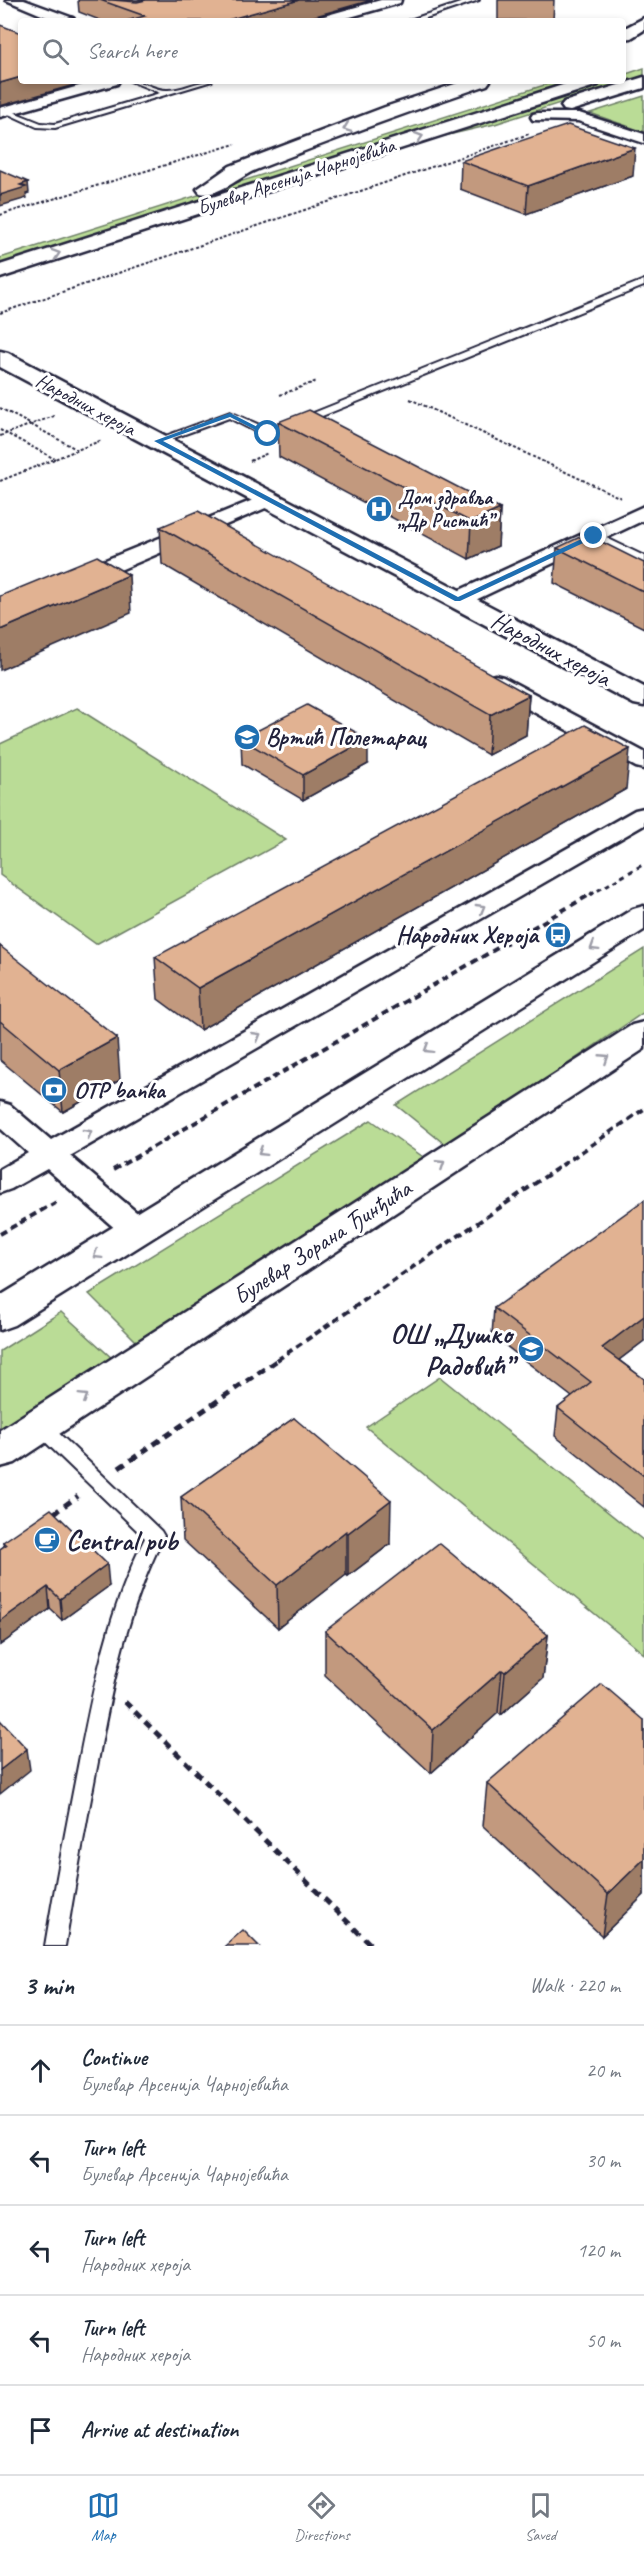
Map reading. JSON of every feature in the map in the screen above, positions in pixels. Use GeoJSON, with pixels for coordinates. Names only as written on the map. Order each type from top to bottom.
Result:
{"type":"FeatureCollection","features":[{"type":"Feature","properties":{"kind":"main road"},"geometry":{"type":"LineString","coordinates":[[626,34],[644,23]]}},
{"type":"Feature","properties":{"kind":"main road"},"geometry":{"type":"LineString","coordinates":[[626,34],[644,29]]}},
{"type":"Feature","properties":{"kind":"main road"},"geometry":{"type":"LineString","coordinates":[[215,194],[258,195],[538,117],[579,110],[644,82]]}},
{"type":"Feature","properties":{"kind":"main road"},"geometry":{"type":"LineString","coordinates":[[215,194],[237,170],[391,111],[472,84]]}},
{"type":"Feature","properties":{"kind":"main road","name":"Булевар Арсенија Чарнојевића"},"geometry":{"type":"LineString","coordinates":[[0,272],[215,194],[537,84]]}},
{"type":"Feature","properties":{"kind":"main road","name":"Булевар Арсенија Чарнојевића"},"geometry":{"type":"LineString","coordinates":[[0,255],[215,194],[582,84]]}},
{"type":"Feature","properties":{"kind":"main road","name":"Народних хероја"},"geometry":{"type":"LineString","coordinates":[[0,358],[644,698]]}},
{"type":"Feature","properties":{"kind":"main road"},"geometry":{"type":"LineString","coordinates":[[0,1316],[644,916]]}},
{"type":"Feature","properties":{"kind":"main road","name":"Булевар Зорана Ђинђића"},"geometry":{"type":"LineString","coordinates":[[0,1451],[644,1033]]}},
{"type":"Feature","properties":{"kind":"street"},"geometry":{"type":"LineString","coordinates":[[12,0],[60,18]]}},
{"type":"Feature","properties":{"kind":"street"},"geometry":{"type":"LineString","coordinates":[[332,18],[395,0]]}},
{"type":"Feature","properties":{"kind":"street"},"geometry":{"type":"LineString","coordinates":[[3,112],[101,84]]}},
{"type":"Feature","properties":{"kind":"street"},"geometry":{"type":"LineString","coordinates":[[579,110],[644,139]]}},
{"type":"Feature","properties":{"kind":"street"},"geometry":{"type":"LineString","coordinates":[[65,584],[268,500]]}},
{"type":"Feature","properties":{"kind":"street","name":"Народних хероја"},"geometry":{"type":"LineString","coordinates":[[458,600],[644,512]]}},
{"type":"Feature","properties":{"kind":"street"},"geometry":{"type":"LineString","coordinates":[[207,525],[231,538]]}},
{"type":"Feature","properties":{"kind":"street"},"geometry":{"type":"LineString","coordinates":[[479,673],[644,762]]}},
{"type":"Feature","properties":{"kind":"street"},"geometry":{"type":"LineString","coordinates":[[0,1182],[644,815]]}},
{"type":"Feature","properties":{"kind":"street"},"geometry":{"type":"LineString","coordinates":[[0,1112],[136,1230]]}},
{"type":"Feature","properties":{"kind":"lane"},"geometry":{"type":"LineString","coordinates":[[419,18],[476,0]]}},
{"type":"Feature","properties":{"kind":"lane"},"geometry":{"type":"LineString","coordinates":[[142,84],[167,93]]}},
{"type":"Feature","properties":{"kind":"lane"},"geometry":{"type":"LineString","coordinates":[[3,112],[40,125],[55,126],[198,84]]}},
{"type":"Feature","properties":{"kind":"lane"},"geometry":{"type":"LineString","coordinates":[[157,441],[230,415],[265,433],[272,433],[644,283]]}},
{"type":"Feature","properties":{"kind":"lane"},"geometry":{"type":"LineString","coordinates":[[594,536],[644,560]]}},
{"type":"Feature","properties":{"kind":"lane"},"geometry":{"type":"LineString","coordinates":[[39,1425],[155,1536],[133,1579],[104,1680],[55,1946]]}},
{"type":"Feature","properties":{"kind":"path"},"geometry":{"type":"LineString","coordinates":[[0,314],[579,110]]}},
{"type":"Feature","properties":{"kind":"path"},"geometry":{"type":"LineString","coordinates":[[0,215],[238,143]]}},
{"type":"Feature","properties":{"kind":"path"},"geometry":{"type":"LineString","coordinates":[[280,395],[316,381]]}},
{"type":"Feature","properties":{"kind":"path"},"geometry":{"type":"LineString","coordinates":[[410,399],[624,500]]}},
{"type":"Feature","properties":{"kind":"path"},"geometry":{"type":"LineString","coordinates":[[0,408],[78,450]]}},
{"type":"Feature","properties":{"kind":"path"},"geometry":{"type":"LineString","coordinates":[[0,436],[61,414]]}},
{"type":"Feature","properties":{"kind":"path"},"geometry":{"type":"LineString","coordinates":[[0,430],[56,459]]}},
{"type":"Feature","properties":{"kind":"path"},"geometry":{"type":"LineString","coordinates":[[1,480],[106,439]]}},
{"type":"Feature","properties":{"kind":"path"},"geometry":{"type":"LineString","coordinates":[[0,1234],[644,864]]}},
{"type":"Feature","properties":{"kind":"path"},"geometry":{"type":"LineString","coordinates":[[49,1516],[644,1109]]}},
{"type":"Feature","properties":{"kind":"path"},"geometry":{"type":"LineString","coordinates":[[104,1680],[372,1946]]}},
{"type":"Feature","properties":{"kind":"green space"},"geometry":{"type":"Polygon","coordinates":[[[644,68],[644,76],[626,82],[626,74],[644,68]]]}},
{"type":"Feature","properties":{"kind":"green space"},"geometry":{"type":"Polygon","coordinates":[[[548,84],[565,84],[0,265],[0,258],[548,84]]]}},
{"type":"Feature","properties":{"kind":"green space"},"geometry":{"type":"Polygon","coordinates":[[[596,84],[619,84],[495,124],[410,144],[596,84]]]}},
{"type":"Feature","properties":{"kind":"green space"},"geometry":{"type":"Polygon","coordinates":[[[644,96],[644,132],[590,113],[644,96]]]}},
{"type":"Feature","properties":{"kind":"green space"},"geometry":{"type":"Polygon","coordinates":[[[77,708],[286,840],[96,944],[0,875],[0,744],[77,708]]]}},
{"type":"Feature","properties":{"kind":"green space"},"geometry":{"type":"Polygon","coordinates":[[[644,949],[644,1012],[447,1146],[396,1105],[644,949]]]}},
{"type":"Feature","properties":{"kind":"green space"},"geometry":{"type":"Polygon","coordinates":[[[371,1120],[426,1159],[140,1345],[89,1294],[371,1120]]]}},
{"type":"Feature","properties":{"kind":"green space"},"geometry":{"type":"Polygon","coordinates":[[[61,1312],[114,1360],[0,1434],[0,1351],[61,1312]]]}},
{"type":"Feature","properties":{"kind":"green space"},"geometry":{"type":"Polygon","coordinates":[[[440,1377],[644,1541],[644,1654],[366,1427],[440,1377]]]}},
{"type":"Feature","properties":{"kind":"building"},"geometry":{"type":"Polygon","coordinates":[[[100,0],[137,2],[146,0],[299,0],[235,18],[137,18],[145,16],[100,0]]]}},
{"type":"Feature","properties":{"kind":"building"},"geometry":{"type":"Polygon","coordinates":[[[0,25],[18,32],[18,78],[0,83],[0,25]]]}},
{"type":"Feature","properties":{"kind":"building"},"geometry":{"type":"Polygon","coordinates":[[[568,125],[635,148],[528,186],[461,161],[568,125]]]}},
{"type":"Feature","properties":{"kind":"building"},"geometry":{"type":"Polygon","coordinates":[[[0,170],[28,182],[20,185],[26,187],[0,195],[0,170]]]}},
{"type":"Feature","properties":{"kind":"building"},"geometry":{"type":"Polygon","coordinates":[[[309,410],[500,509],[471,522],[278,422],[309,410]]]}},
{"type":"Feature","properties":{"kind":"building"},"geometry":{"type":"Polygon","coordinates":[[[198,511],[529,695],[490,715],[160,527],[198,511]]]}},
{"type":"Feature","properties":{"kind":"building"},"geometry":{"type":"Polygon","coordinates":[[[586,534],[644,563],[644,592],[557,548],[586,534]]]}},
{"type":"Feature","properties":{"kind":"building"},"geometry":{"type":"Polygon","coordinates":[[[97,556],[129,575],[0,630],[0,596],[97,556]]]}},
{"type":"Feature","properties":{"kind":"building"},"geometry":{"type":"Polygon","coordinates":[[[307,705],[368,739],[303,775],[241,739],[307,705]]]}},
{"type":"Feature","properties":{"kind":"building"},"geometry":{"type":"Polygon","coordinates":[[[585,725],[630,749],[198,988],[155,957],[585,725]]]}},
{"type":"Feature","properties":{"kind":"building"},"geometry":{"type":"Polygon","coordinates":[[[0,946],[117,1038],[59,1070],[0,1021],[0,946]]]}},
{"type":"Feature","properties":{"kind":"building"},"geometry":{"type":"Polygon","coordinates":[[[644,1200],[644,1316],[602,1348],[644,1379],[644,1476],[558,1408],[591,1382],[494,1308],[644,1200]]]}},
{"type":"Feature","properties":{"kind":"building"},"geometry":{"type":"Polygon","coordinates":[[[294,1418],[391,1500],[348,1533],[346,1531],[277,1585],[181,1497],[294,1418]]]}},
{"type":"Feature","properties":{"kind":"building"},"geometry":{"type":"Polygon","coordinates":[[[51,1509],[107,1564],[60,1599],[48,1587],[0,1621],[0,1549],[6,1545],[3,1542],[51,1509]]]}},
{"type":"Feature","properties":{"kind":"building"},"geometry":{"type":"Polygon","coordinates":[[[439,1543],[548,1635],[505,1672],[502,1670],[433,1730],[325,1631],[439,1543]]]}},
{"type":"Feature","properties":{"kind":"building"},"geometry":{"type":"Polygon","coordinates":[[[602,1684],[644,1720],[644,1859],[608,1894],[487,1783],[602,1684]]]}},
{"type":"Feature","properties":{"kind":"building"},"geometry":{"type":"Polygon","coordinates":[[[0,1720],[27,1749],[0,1770],[0,1720]]]}},
{"type":"Feature","properties":{"kind":"building"},"geometry":{"type":"Polygon","coordinates":[[[243,1930],[259,1946],[225,1946],[243,1930]]]}},
{"type":"Feature","properties":{"kind":"place","name":"Дом здравља „Др Ристић”"},"geometry":{"type":"Point","coordinates":[379,509]}},
{"type":"Feature","properties":{"kind":"place","name":"Вртић Полетарац"},"geometry":{"type":"Point","coordinates":[247,737]}},
{"type":"Feature","properties":{"kind":"place","name":"Народних Хероја"},"geometry":{"type":"Point","coordinates":[558,935]}},
{"type":"Feature","properties":{"kind":"place","name":"OTP banka"},"geometry":{"type":"Point","coordinates":[54,1090]}},
{"type":"Feature","properties":{"kind":"place","name":"ОШ „Душко Радовић”"},"geometry":{"type":"Point","coordinates":[531,1349]}},
{"type":"Feature","properties":{"kind":"place","name":"Central pub"},"geometry":{"type":"Point","coordinates":[47,1540]}},
{"type":"Feature","properties":{"kind":"route"},"geometry":{"type":"LineString","coordinates":[[268,434],[230,415],[157,441],[458,600],[594,536]]}}]}
